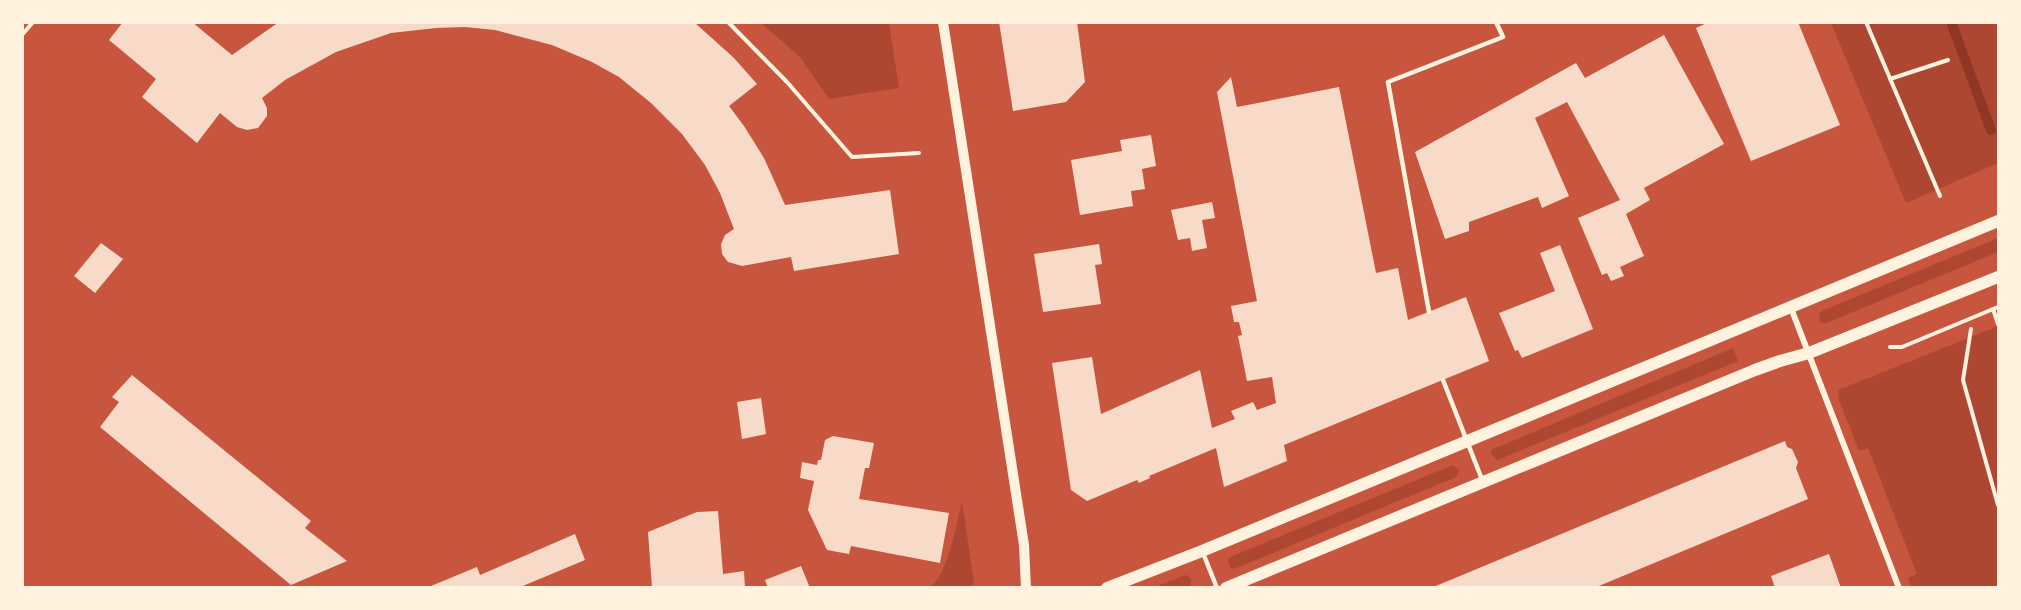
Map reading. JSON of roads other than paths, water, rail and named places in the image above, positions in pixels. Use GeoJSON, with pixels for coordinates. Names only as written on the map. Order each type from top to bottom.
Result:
{"type":"FeatureCollection","features":[{"type":"Feature","properties":{"kind":"main road"},"geometry":{"type":"LineString","coordinates":[[1107,588],[1202,551],[1998,221]]}},
{"type":"Feature","properties":{"kind":"main road"},"geometry":{"type":"LineString","coordinates":[[1226,588],[1755,370],[1809,353],[1998,277]]}},
{"type":"Feature","properties":{"kind":"street"},"geometry":{"type":"LineString","coordinates":[[943,22],[1024,545],[1026,588]]}},
{"type":"Feature","properties":{"kind":"street"},"geometry":{"type":"LineString","coordinates":[[1791,308],[1899,588]]}},
{"type":"Feature","properties":{"kind":"lane"},"geometry":{"type":"LineString","coordinates":[[1429,312],[1388,82],[1503,37],[1496,22]]}},
{"type":"Feature","properties":{"kind":"lane"},"geometry":{"type":"LineString","coordinates":[[1443,380],[1483,482]]}},
{"type":"Feature","properties":{"kind":"lane"},"geometry":{"type":"LineString","coordinates":[[1202,551],[1217,588]]}},
{"type":"Feature","properties":{"kind":"waterway"},"geometry":{"type":"LineString","coordinates":[[1951,22],[1991,130]]}}]}
